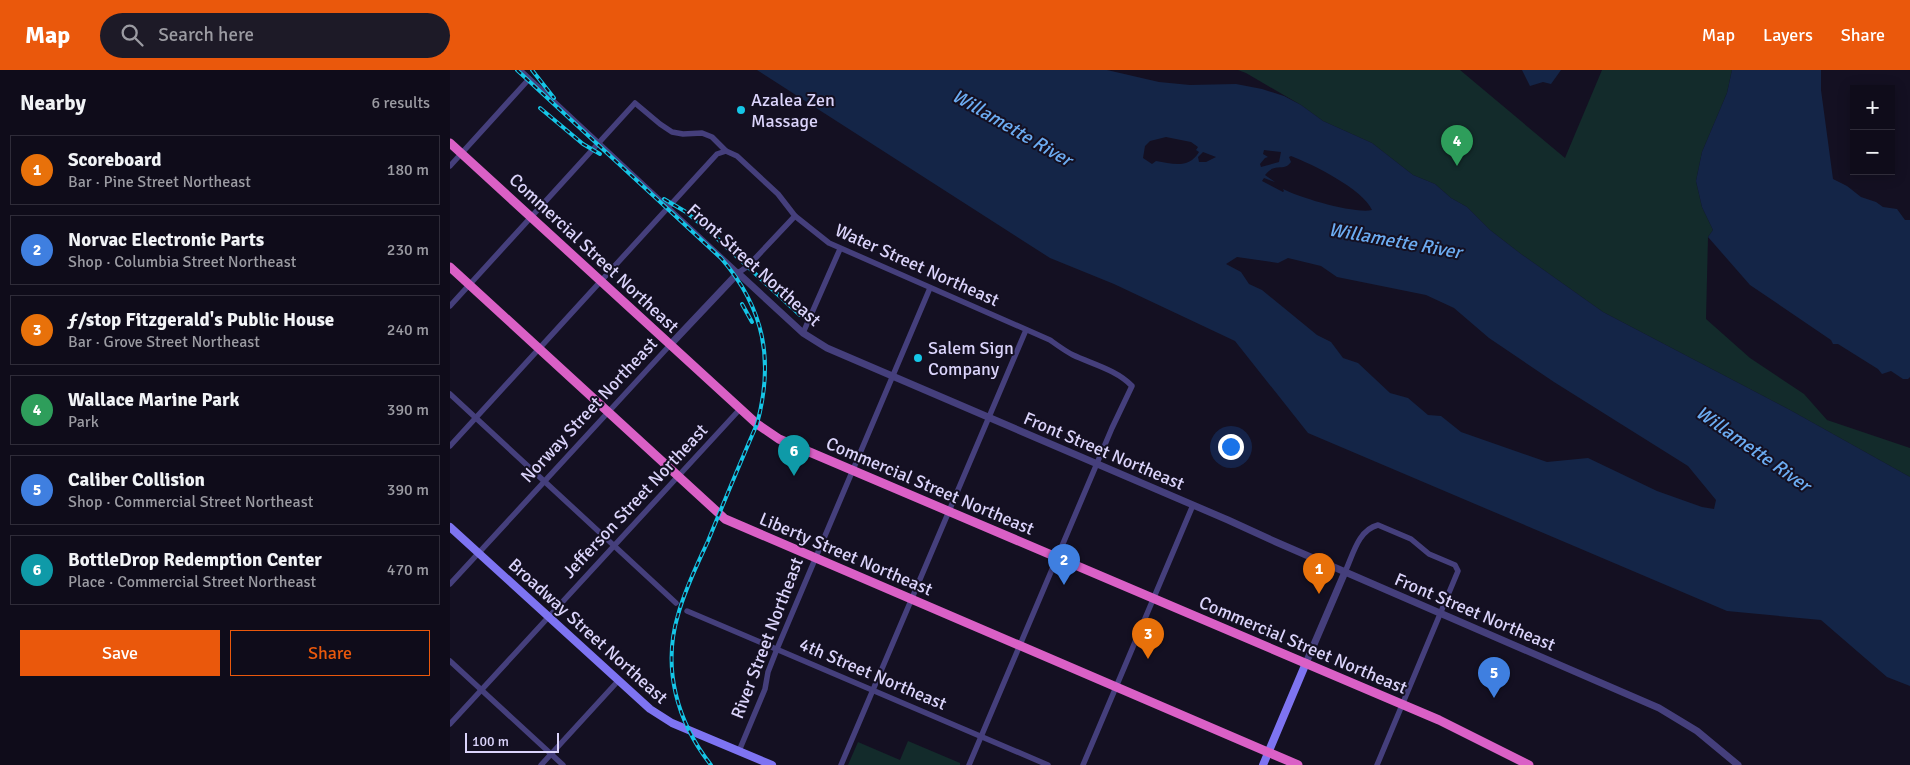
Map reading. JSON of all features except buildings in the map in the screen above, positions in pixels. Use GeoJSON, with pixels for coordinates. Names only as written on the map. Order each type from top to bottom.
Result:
{"type":"FeatureCollection","features":[{"type":"Feature","properties":{"kind":"highway","name":"Commercial Street Northeast"},"geometry":{"type":"LineString","coordinates":[[450,143],[740,409],[763,429],[779,439],[1439,720],[1529,765]]}},
{"type":"Feature","properties":{"kind":"highway","name":"Liberty Street Northeast"},"geometry":{"type":"LineString","coordinates":[[450,267],[725,519],[1298,765]]}},
{"type":"Feature","properties":{"kind":"main road","name":"Broadway Street Northeast"},"geometry":{"type":"LineString","coordinates":[[450,526],[642,703],[660,716],[772,765]]}},
{"type":"Feature","properties":{"kind":"main road"},"geometry":{"type":"LineString","coordinates":[[1263,765],[1306,663]]}},
{"type":"Feature","properties":{"kind":"street","name":"Front Street Northeast"},"geometry":{"type":"LineString","coordinates":[[520,70],[803,333],[827,348],[1194,505],[1659,708],[1691,727],[1737,764]]}},
{"type":"Feature","properties":{"kind":"street"},"geometry":{"type":"LineString","coordinates":[[450,166],[529,78]]}},
{"type":"Feature","properties":{"kind":"street","name":"Water Street Northeast"},"geometry":{"type":"LineString","coordinates":[[598,143],[635,103],[669,130],[682,134],[706,134],[726,150],[733,153],[778,194],[794,216],[840,250],[1026,330],[1116,374],[1132,386],[1097,464]]}},
{"type":"Feature","properties":{"kind":"street"},"geometry":{"type":"LineString","coordinates":[[450,306],[598,143]]}},
{"type":"Feature","properties":{"kind":"street"},"geometry":{"type":"LineString","coordinates":[[450,446],[717,154],[726,150]]}},
{"type":"Feature","properties":{"kind":"street","name":"Norway Street Northeast"},"geometry":{"type":"LineString","coordinates":[[450,584],[670,345],[794,216]]}},
{"type":"Feature","properties":{"kind":"street"},"geometry":{"type":"LineString","coordinates":[[803,333],[840,250]]}},
{"type":"Feature","properties":{"kind":"street","name":"River Street Northeast"},"geometry":{"type":"LineString","coordinates":[[739,751],[765,689],[768,672],[814,558],[930,288]]}},
{"type":"Feature","properties":{"kind":"street"},"geometry":{"type":"LineString","coordinates":[[841,765],[1026,330]]}},
{"type":"Feature","properties":{"kind":"street"},"geometry":{"type":"LineString","coordinates":[[450,394],[676,603]]}},
{"type":"Feature","properties":{"kind":"street","name":"Jefferson Street Northeast"},"geometry":{"type":"LineString","coordinates":[[450,724],[740,409]]}},
{"type":"Feature","properties":{"kind":"street"},"geometry":{"type":"LineString","coordinates":[[969,765],[1097,464]]}},
{"type":"Feature","properties":{"kind":"street"},"geometry":{"type":"LineString","coordinates":[[1083,765],[1194,505]]}},
{"type":"Feature","properties":{"kind":"street"},"geometry":{"type":"LineString","coordinates":[[1306,663],[1361,537],[1366,531],[1378,525],[1411,539],[1429,554],[1455,565],[1458,571],[1376,765]]}},
{"type":"Feature","properties":{"kind":"street","name":"4th Street Northeast"},"geometry":{"type":"LineString","coordinates":[[686,611],[874,689],[1048,765]]}},
{"type":"Feature","properties":{"kind":"street"},"geometry":{"type":"LineString","coordinates":[[450,661],[563,765]]}},
{"type":"Feature","properties":{"kind":"street"},"geometry":{"type":"LineString","coordinates":[[541,765],[618,681]]}},
{"type":"Feature","properties":{"kind":"green space"},"geometry":{"type":"Polygon","coordinates":[[[1238,70],[1460,70],[1565,158],[1602,70],[1732,70],[1727,93],[1702,152],[1696,181],[1702,207],[1713,230],[1708,237],[1706,319],[1750,358],[1804,394],[1827,420],[1910,448],[1910,477],[1790,410],[1603,312],[1521,254],[1490,230],[1467,207],[1451,198],[1435,184],[1413,175],[1372,143],[1323,121],[1301,105],[1238,70]]]}},
{"type":"Feature","properties":{"kind":"green space"},"geometry":{"type":"Polygon","coordinates":[[[908,741],[960,763],[960,765],[848,765],[858,742],[900,760],[908,741]]]}},
{"type":"Feature","properties":{"kind":"water","name":"Willamette River"},"geometry":{"type":"Polygon","coordinates":[[[757,70],[1107,70],[1159,82],[1190,85],[1236,84],[1284,96],[1301,105],[1323,121],[1372,143],[1413,175],[1435,184],[1451,198],[1467,207],[1490,230],[1521,254],[1603,312],[1790,410],[1910,477],[1910,686],[1887,677],[1821,620],[1727,611],[1308,433],[1235,341],[1114,284],[1050,258],[757,70]],[[1166,137],[1150,141],[1145,146],[1143,158],[1152,164],[1156,161],[1174,164],[1185,163],[1190,161],[1199,152],[1196,150],[1198,147],[1191,142],[1166,137]],[[1264,150],[1263,154],[1268,157],[1260,164],[1261,167],[1279,162],[1281,152],[1264,150]],[[1203,152],[1198,157],[1199,162],[1206,162],[1216,157],[1203,152]],[[1291,156],[1289,157],[1291,162],[1285,167],[1269,171],[1265,175],[1275,182],[1264,178],[1262,181],[1283,192],[1283,189],[1302,197],[1328,204],[1353,210],[1372,210],[1367,202],[1358,194],[1336,178],[1291,156]],[[1237,257],[1226,264],[1241,272],[1249,284],[1262,290],[1317,335],[1331,342],[1343,358],[1358,363],[1390,393],[1408,398],[1428,415],[1441,416],[1461,432],[1547,462],[1588,458],[1657,491],[1702,507],[1714,509],[1716,500],[1688,466],[1554,382],[1489,338],[1454,308],[1426,295],[1337,277],[1321,266],[1288,258],[1278,263],[1237,257]]]}},
{"type":"Feature","properties":{"kind":"water"},"geometry":{"type":"Polygon","coordinates":[[[1522,70],[1561,70],[1551,84],[1543,82],[1530,86],[1522,70]]]}},
{"type":"Feature","properties":{"kind":"water"},"geometry":{"type":"Polygon","coordinates":[[[1732,70],[1821,70],[1821,90],[1833,179],[1847,186],[1861,197],[1876,202],[1883,207],[1897,209],[1905,220],[1910,220],[1910,377],[1908,379],[1903,379],[1891,371],[1882,374],[1878,369],[1838,344],[1833,344],[1831,340],[1750,285],[1708,237],[1713,230],[1702,207],[1696,181],[1702,152],[1727,93],[1732,70]]]}},
{"type":"Feature","properties":{"kind":"railway"},"geometry":{"type":"LineString","coordinates":[[517,70],[721,258],[736,277],[748,297],[762,336],[765,357],[765,379],[757,424],[688,586],[673,635],[672,674],[681,713],[689,731],[711,765]]}},
{"type":"Feature","properties":{"kind":"railway"},"geometry":{"type":"LineString","coordinates":[[532,70],[554,98]]}},
{"type":"Feature","properties":{"kind":"railway"},"geometry":{"type":"LineString","coordinates":[[540,108],[583,144],[600,154]]}},
{"type":"Feature","properties":{"kind":"railway"},"geometry":{"type":"LineString","coordinates":[[664,199],[686,212],[709,231],[800,315]]}},
{"type":"Feature","properties":{"kind":"railway"},"geometry":{"type":"LineString","coordinates":[[742,304],[752,322]]}},
{"type":"Feature","properties":{"kind":"place","name":"Azalea Zen Massage"},"geometry":{"type":"Point","coordinates":[741,110]}},
{"type":"Feature","properties":{"kind":"place","name":"Wallace Marine Park"},"geometry":{"type":"Point","coordinates":[1457,166]}},
{"type":"Feature","properties":{"kind":"place","name":"Salem Sign Company"},"geometry":{"type":"Point","coordinates":[918,358]}},
{"type":"Feature","properties":{"kind":"place","name":"BottleDrop Redemption Center"},"geometry":{"type":"Point","coordinates":[794,476]}},
{"type":"Feature","properties":{"kind":"place","name":"Norvac Electronic Parts"},"geometry":{"type":"Point","coordinates":[1064,585]}},
{"type":"Feature","properties":{"kind":"place","name":"Scoreboard"},"geometry":{"type":"Point","coordinates":[1319,594]}},
{"type":"Feature","properties":{"kind":"place","name":"ƒ/stop Fitzgerald's Public House"},"geometry":{"type":"Point","coordinates":[1148,659]}},
{"type":"Feature","properties":{"kind":"place","name":"Caliber Collision"},"geometry":{"type":"Point","coordinates":[1494,698]}}]}
